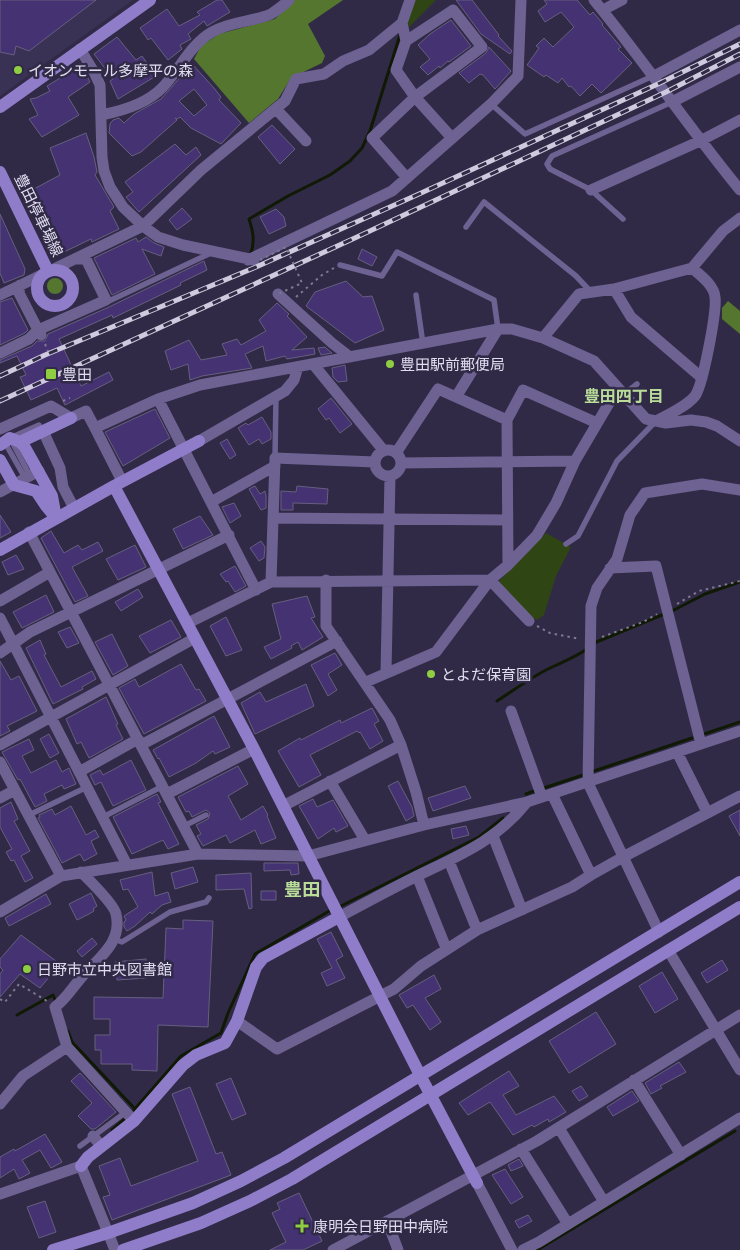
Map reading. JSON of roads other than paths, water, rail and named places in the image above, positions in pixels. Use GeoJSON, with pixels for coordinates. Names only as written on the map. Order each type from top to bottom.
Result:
{"type":"FeatureCollection","features":[{"type":"Feature","properties":{"kind":"street"},"geometry":{"type":"LineString","coordinates":[[0,107],[150,0]]}},
{"type":"Feature","properties":{"kind":"street"},"geometry":{"type":"LineString","coordinates":[[101,115],[118,112],[154,94],[163,87],[200,41],[211,33],[235,23],[270,14],[289,0]]}},
{"type":"Feature","properties":{"kind":"street"},"geometry":{"type":"LineString","coordinates":[[410,0],[402,23],[406,42],[396,70],[415,98],[452,138]]}},
{"type":"Feature","properties":{"kind":"street"},"geometry":{"type":"LineString","coordinates":[[248,260],[392,191],[491,104],[518,76],[521,0]]}},
{"type":"Feature","properties":{"kind":"street"},"geometry":{"type":"LineString","coordinates":[[594,0],[740,190]]}},
{"type":"Feature","properties":{"kind":"street"},"geometry":{"type":"LineString","coordinates":[[603,10],[622,0]]}},
{"type":"Feature","properties":{"kind":"street"},"geometry":{"type":"LineString","coordinates":[[406,42],[453,10],[482,47],[415,98],[372,138],[407,178]]}},
{"type":"Feature","properties":{"kind":"street"},"geometry":{"type":"LineString","coordinates":[[0,295],[142,226],[201,170],[285,101],[296,78],[324,74],[343,60],[369,50],[402,23]]}},
{"type":"Feature","properties":{"kind":"street"},"geometry":{"type":"LineString","coordinates":[[654,76],[740,30]]}},
{"type":"Feature","properties":{"kind":"street"},"geometry":{"type":"LineString","coordinates":[[80,50],[100,85],[104,171],[110,187],[123,207],[142,226],[158,237],[183,245],[248,260],[260,260]]}},
{"type":"Feature","properties":{"kind":"street"},"geometry":{"type":"LineString","coordinates":[[672,102],[740,67]]}},
{"type":"Feature","properties":{"kind":"street"},"geometry":{"type":"LineString","coordinates":[[276,109],[306,141]]}},
{"type":"Feature","properties":{"kind":"street"},"geometry":{"type":"LineString","coordinates":[[591,190],[740,120]]}},
{"type":"Feature","properties":{"kind":"street","name":"豊田停車場線"},"geometry":{"type":"LineString","coordinates":[[0,172],[48,271]]}},
{"type":"Feature","properties":{"kind":"street"},"geometry":{"type":"LineString","coordinates":[[543,338],[579,294],[614,288],[692,268],[723,231],[740,218]]}},
{"type":"Feature","properties":{"kind":"street"},"geometry":{"type":"LineString","coordinates":[[0,353],[106,300],[86,259],[76,259]]}},
{"type":"Feature","properties":{"kind":"street"},"geometry":{"type":"LineString","coordinates":[[655,422],[673,414],[695,395],[702,378],[716,296],[708,283],[692,268]]}},
{"type":"Feature","properties":{"kind":"street"},"geometry":{"type":"LineString","coordinates":[[20,286],[19,293],[40,332]]}},
{"type":"Feature","properties":{"kind":"street"},"geometry":{"type":"LineString","coordinates":[[614,288],[631,317],[702,378]]}},
{"type":"Feature","properties":{"kind":"street"},"geometry":{"type":"LineString","coordinates":[[278,294],[350,357]]}},
{"type":"Feature","properties":{"kind":"street"},"geometry":{"type":"LineString","coordinates":[[456,396],[498,329]]}},
{"type":"Feature","properties":{"kind":"street"},"geometry":{"type":"LineString","coordinates":[[95,428],[158,400],[200,385],[498,329],[512,329],[543,338],[594,361],[646,419],[666,424],[691,420],[706,422],[717,426],[740,441]]}},
{"type":"Feature","properties":{"kind":"street"},"geometry":{"type":"LineString","coordinates":[[313,364],[384,451]]}},
{"type":"Feature","properties":{"kind":"street"},"geometry":{"type":"LineString","coordinates":[[0,550],[199,441],[276,396],[290,386],[298,367]]}},
{"type":"Feature","properties":{"kind":"street"},"geometry":{"type":"LineString","coordinates":[[507,420],[438,389],[398,458],[397,473],[390,476],[379,473],[375,462],[384,451],[390,450],[398,458],[507,462],[576,461]]}},
{"type":"Feature","properties":{"kind":"street"},"geometry":{"type":"LineString","coordinates":[[508,565],[507,420],[523,390],[597,423]]}},
{"type":"Feature","properties":{"kind":"street"},"geometry":{"type":"LineString","coordinates":[[366,682],[436,652],[490,580],[508,565],[537,535],[556,503],[597,423],[621,392]]}},
{"type":"Feature","properties":{"kind":"street"},"geometry":{"type":"LineString","coordinates":[[158,400],[256,590]]}},
{"type":"Feature","properties":{"kind":"street"},"geometry":{"type":"LineString","coordinates":[[6,440],[51,406],[71,418]]}},
{"type":"Feature","properties":{"kind":"street"},"geometry":{"type":"LineString","coordinates":[[6,440],[43,431],[86,411],[118,484],[159,568],[254,749],[420,1076],[512,1250]]}},
{"type":"Feature","properties":{"kind":"street"},"geometry":{"type":"LineString","coordinates":[[43,431],[60,468],[63,487],[74,508]]}},
{"type":"Feature","properties":{"kind":"street"},"geometry":{"type":"LineString","coordinates":[[6,440],[24,446],[26,478],[56,518]]}},
{"type":"Feature","properties":{"kind":"street"},"geometry":{"type":"LineString","coordinates":[[0,460],[52,496],[56,518]]}},
{"type":"Feature","properties":{"kind":"street"},"geometry":{"type":"LineString","coordinates":[[212,502],[275,462],[375,462]]}},
{"type":"Feature","properties":{"kind":"street"},"geometry":{"type":"LineString","coordinates":[[271,582],[275,462]]}},
{"type":"Feature","properties":{"kind":"street"},"geometry":{"type":"LineString","coordinates":[[386,673],[390,476]]}},
{"type":"Feature","properties":{"kind":"street"},"geometry":{"type":"LineString","coordinates":[[0,492],[26,478]]}},
{"type":"Feature","properties":{"kind":"street"},"geometry":{"type":"LineString","coordinates":[[659,932],[588,783],[591,606],[597,588],[617,559],[630,515],[645,493],[702,484],[740,490]]}},
{"type":"Feature","properties":{"kind":"street"},"geometry":{"type":"LineString","coordinates":[[273,518],[507,520]]}},
{"type":"Feature","properties":{"kind":"street"},"geometry":{"type":"LineString","coordinates":[[30,532],[198,854]]}},
{"type":"Feature","properties":{"kind":"street"},"geometry":{"type":"LineString","coordinates":[[0,653],[30,632],[72,613],[159,568],[229,536]]}},
{"type":"Feature","properties":{"kind":"street"},"geometry":{"type":"LineString","coordinates":[[610,568],[656,566],[701,744]]}},
{"type":"Feature","properties":{"kind":"street"},"geometry":{"type":"LineString","coordinates":[[0,601],[50,572]]}},
{"type":"Feature","properties":{"kind":"street"},"geometry":{"type":"LineString","coordinates":[[188,623],[271,582],[326,580],[490,580],[529,621]]}},
{"type":"Feature","properties":{"kind":"street"},"geometry":{"type":"LineString","coordinates":[[326,580],[326,626],[366,682],[390,720],[401,745],[424,825]]}},
{"type":"Feature","properties":{"kind":"street"},"geometry":{"type":"LineString","coordinates":[[0,618],[127,865]]}},
{"type":"Feature","properties":{"kind":"street"},"geometry":{"type":"LineString","coordinates":[[0,745],[196,638]]}},
{"type":"Feature","properties":{"kind":"street"},"geometry":{"type":"LineString","coordinates":[[79,772],[227,699],[337,641]]}},
{"type":"Feature","properties":{"kind":"street"},"geometry":{"type":"LineString","coordinates":[[511,711],[547,796],[591,875]]}},
{"type":"Feature","properties":{"kind":"street"},"geometry":{"type":"LineString","coordinates":[[0,912],[62,876],[198,854],[308,856],[424,825],[547,796],[740,731]]}},
{"type":"Feature","properties":{"kind":"street"},"geometry":{"type":"LineString","coordinates":[[283,806],[330,780],[401,745]]}},
{"type":"Feature","properties":{"kind":"street"},"geometry":{"type":"LineString","coordinates":[[165,790],[254,749]]}},
{"type":"Feature","properties":{"kind":"street"},"geometry":{"type":"LineString","coordinates":[[677,752],[707,812]]}},
{"type":"Feature","properties":{"kind":"street"},"geometry":{"type":"LineString","coordinates":[[0,762],[62,876]]}},
{"type":"Feature","properties":{"kind":"street"},"geometry":{"type":"LineString","coordinates":[[330,780],[365,840]]}},
{"type":"Feature","properties":{"kind":"street"},"geometry":{"type":"LineString","coordinates":[[0,798],[15,790]]}},
{"type":"Feature","properties":{"kind":"street"},"geometry":{"type":"LineString","coordinates":[[236,1021],[276,1049],[394,989],[420,966],[476,930],[572,888],[623,857],[740,796]]}},
{"type":"Feature","properties":{"kind":"street"},"geometry":{"type":"LineString","coordinates":[[0,1194],[81,1166],[97,1141],[130,1116],[183,1065],[196,1054],[224,1043],[236,1021],[256,968],[263,958],[338,915],[449,861],[493,836],[517,814],[526,802]]}},
{"type":"Feature","properties":{"kind":"street"},"geometry":{"type":"LineString","coordinates":[[493,836],[522,910]]}},
{"type":"Feature","properties":{"kind":"street"},"geometry":{"type":"LineString","coordinates":[[449,861],[476,930]]}},
{"type":"Feature","properties":{"kind":"street"},"geometry":{"type":"LineString","coordinates":[[81,872],[116,912],[117,929],[114,940],[94,965],[81,977],[64,1000],[55,1007],[67,1047],[130,1116]]}},
{"type":"Feature","properties":{"kind":"street"},"geometry":{"type":"LineString","coordinates":[[417,876],[446,948]]}},
{"type":"Feature","properties":{"kind":"street"},"geometry":{"type":"LineString","coordinates":[[53,1250],[193,1203],[241,1182],[284,1158],[740,882]]}},
{"type":"Feature","properties":{"kind":"street"},"geometry":{"type":"LineString","coordinates":[[123,1250],[201,1223],[250,1201],[292,1179],[740,906]]}},
{"type":"Feature","properties":{"kind":"street"},"geometry":{"type":"LineString","coordinates":[[668,950],[740,1070]]}},
{"type":"Feature","properties":{"kind":"street"},"geometry":{"type":"LineString","coordinates":[[333,1250],[387,1221],[475,1179],[740,1014]]}},
{"type":"Feature","properties":{"kind":"street"},"geometry":{"type":"LineString","coordinates":[[0,1104],[23,1076],[67,1047]]}},
{"type":"Feature","properties":{"kind":"street"},"geometry":{"type":"LineString","coordinates":[[634,1080],[681,1155]]}},
{"type":"Feature","properties":{"kind":"street"},"geometry":{"type":"LineString","coordinates":[[522,1250],[740,1120]]}},
{"type":"Feature","properties":{"kind":"street"},"geometry":{"type":"LineString","coordinates":[[559,1128],[604,1202]]}},
{"type":"Feature","properties":{"kind":"street"},"geometry":{"type":"LineString","coordinates":[[521,1149],[568,1224]]}},
{"type":"Feature","properties":{"kind":"street"},"geometry":{"type":"LineString","coordinates":[[81,1166],[115,1250]]}},
{"type":"Feature","properties":{"kind":"street"},"geometry":{"type":"LineString","coordinates":[[387,1221],[398,1250]]}},
{"type":"Feature","properties":{"kind":"lane"},"geometry":{"type":"LineString","coordinates":[[491,104],[525,134],[654,76]]}},
{"type":"Feature","properties":{"kind":"lane"},"geometry":{"type":"LineString","coordinates":[[623,219],[591,190],[550,169],[547,164],[552,156],[672,102]]}},
{"type":"Feature","properties":{"kind":"lane"},"geometry":{"type":"LineString","coordinates":[[466,227],[484,202],[576,276],[591,292]]}},
{"type":"Feature","properties":{"kind":"lane"},"geometry":{"type":"LineString","coordinates":[[106,300],[110,301],[215,252]]}},
{"type":"Feature","properties":{"kind":"lane"},"geometry":{"type":"LineString","coordinates":[[340,265],[382,276],[397,252],[494,300],[498,329]]}},
{"type":"Feature","properties":{"kind":"lane"},"geometry":{"type":"LineString","coordinates":[[416,295],[423,344]]}},
{"type":"Feature","properties":{"kind":"lane"},"geometry":{"type":"LineString","coordinates":[[621,392],[637,384]]}},
{"type":"Feature","properties":{"kind":"lane"},"geometry":{"type":"LineString","coordinates":[[275,462],[276,396]]}},
{"type":"Feature","properties":{"kind":"lane"},"geometry":{"type":"LineString","coordinates":[[566,544],[578,536],[617,461],[655,422]]}},
{"type":"Feature","properties":{"kind":"lane"},"geometry":{"type":"LineString","coordinates":[[6,440],[26,478]]}},
{"type":"Feature","properties":{"kind":"lane"},"geometry":{"type":"LineString","coordinates":[[28,815],[87,787]]}},
{"type":"Feature","properties":{"kind":"lane"},"geometry":{"type":"LineString","coordinates":[[103,817],[165,790]]}},
{"type":"Feature","properties":{"kind":"lane"},"geometry":{"type":"LineString","coordinates":[[184,826],[206,815]]}},
{"type":"Feature","properties":{"kind":"lane"},"geometry":{"type":"LineString","coordinates":[[114,940],[122,942],[170,912],[206,902],[209,898]]}},
{"type":"Feature","properties":{"kind":"lane"},"geometry":{"type":"LineString","coordinates":[[80,1146],[97,1141]]}},
{"type":"Feature","properties":{"kind":"waterway"},"geometry":{"type":"LineString","coordinates":[[251,253],[253,236],[249,219],[288,196],[330,175],[350,161],[362,148],[370,131],[400,35]]}},
{"type":"Feature","properties":{"kind":"waterway"},"geometry":{"type":"LineString","coordinates":[[594,643],[674,610],[705,594],[740,582]]}},
{"type":"Feature","properties":{"kind":"waterway"},"geometry":{"type":"LineString","coordinates":[[497,701],[535,676],[587,649]]}},
{"type":"Feature","properties":{"kind":"waterway"},"geometry":{"type":"LineString","coordinates":[[704,734],[740,722]]}},
{"type":"Feature","properties":{"kind":"waterway"},"geometry":{"type":"LineString","coordinates":[[594,771],[692,738]]}},
{"type":"Feature","properties":{"kind":"waterway"},"geometry":{"type":"LineString","coordinates":[[544,788],[583,775]]}},
{"type":"Feature","properties":{"kind":"waterway"},"geometry":{"type":"LineString","coordinates":[[526,794],[534,791]]}},
{"type":"Feature","properties":{"kind":"waterway"},"geometry":{"type":"LineString","coordinates":[[337,908],[479,837],[503,818]]}},
{"type":"Feature","properties":{"kind":"waterway"},"geometry":{"type":"LineString","coordinates":[[134,1110],[181,1056],[221,1033],[255,954],[331,910]]}},
{"type":"Feature","properties":{"kind":"waterway"},"geometry":{"type":"LineString","coordinates":[[17,1015],[53,995],[56,1002]]}},
{"type":"Feature","properties":{"kind":"waterway"},"geometry":{"type":"LineString","coordinates":[[68,1031],[72,1042],[135,1109]]}},
{"type":"Feature","properties":{"kind":"waterway"},"geometry":{"type":"LineString","coordinates":[[112,1130],[126,1118]]}},
{"type":"Feature","properties":{"kind":"waterway"},"geometry":{"type":"LineString","coordinates":[[537,1250],[735,1131]]}},
{"type":"Feature","properties":{"kind":"railway"},"geometry":{"type":"LineString","coordinates":[[0,376],[45,355],[256,267],[419,194],[740,44]]}},
{"type":"Feature","properties":{"kind":"railway"},"geometry":{"type":"LineString","coordinates":[[0,401],[357,237],[666,92],[740,54]]}},
{"type":"Feature","properties":{"kind":"place","name":"イオンモール多摩平の森"},"geometry":{"type":"Point","coordinates":[18,70]}},
{"type":"Feature","properties":{"kind":"place","name":"豊田駅前郵便局"},"geometry":{"type":"Point","coordinates":[390,364]}},
{"type":"Feature","properties":{"kind":"place","name":"豊田"},"geometry":{"type":"Point","coordinates":[51,374]}},
{"type":"Feature","properties":{"kind":"place","name":"とよだ保育園"},"geometry":{"type":"Point","coordinates":[431,674]}},
{"type":"Feature","properties":{"kind":"place","name":"日野市立中央図書館"},"geometry":{"type":"Point","coordinates":[27,969]}},
{"type":"Feature","properties":{"kind":"place","name":"康明会日野田中病院"},"geometry":{"type":"Point","coordinates":[302,1226]}},
{"type":"Feature","properties":{"kind":"district","name":"豊田四丁目"},"geometry":{"type":"Point","coordinates":[624,396]}},
{"type":"Feature","properties":{"kind":"district","name":"豊田"},"geometry":{"type":"Point","coordinates":[302,889]}}]}
